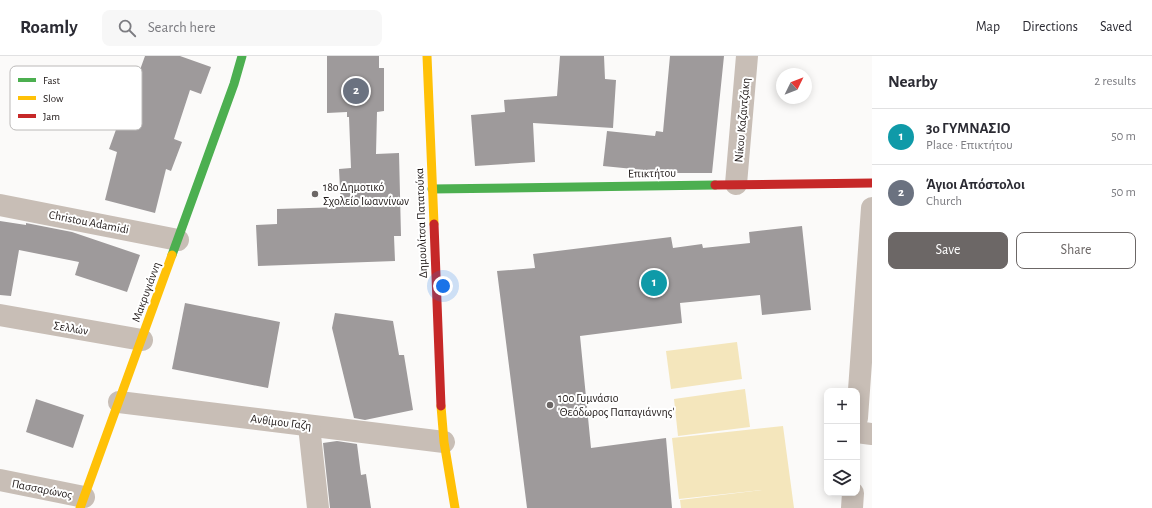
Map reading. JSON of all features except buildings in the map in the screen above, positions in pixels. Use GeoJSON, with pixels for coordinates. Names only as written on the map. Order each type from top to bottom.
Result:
{"type":"FeatureCollection","features":[{"type":"Feature","properties":{"kind":"main road","name":"Μακρυγιάννη"},"geometry":{"type":"LineString","coordinates":[[82,502],[234,84],[242,56]]}},
{"type":"Feature","properties":{"kind":"main road","name":"Μακρυγιάννη"},"geometry":{"type":"LineString","coordinates":[[234,84],[248,56]]}},
{"type":"Feature","properties":{"kind":"main road","name":"Δημουλίτσα Πατατούκα"},"geometry":{"type":"LineString","coordinates":[[427,56],[444,442],[455,508]]}},
{"type":"Feature","properties":{"kind":"main road","name":"Επικτήτου"},"geometry":{"type":"LineString","coordinates":[[432,189],[872,183]]}},
{"type":"Feature","properties":{"kind":"street","name":"Νίκου Καζαντζάκη"},"geometry":{"type":"LineString","coordinates":[[736,184],[747,56]]}},
{"type":"Feature","properties":{"kind":"street","name":"Christou Adamidi"},"geometry":{"type":"LineString","coordinates":[[0,205],[178,240]]}},
{"type":"Feature","properties":{"kind":"street"},"geometry":{"type":"LineString","coordinates":[[859,388],[872,208]]}},
{"type":"Feature","properties":{"kind":"street","name":"Σελλών"},"geometry":{"type":"LineString","coordinates":[[0,316],[142,340]]}},
{"type":"Feature","properties":{"kind":"street","name":"Ανθίμου Γαζη"},"geometry":{"type":"LineString","coordinates":[[119,402],[444,442]]}},
{"type":"Feature","properties":{"kind":"street"},"geometry":{"type":"LineString","coordinates":[[309,426],[318,508]]}},
{"type":"Feature","properties":{"kind":"street"},"geometry":{"type":"LineString","coordinates":[[860,432],[872,434]]}},
{"type":"Feature","properties":{"kind":"street","name":"Πασσαρώνος"},"geometry":{"type":"LineString","coordinates":[[0,480],[82,502]]}},
{"type":"Feature","properties":{"kind":"street"},"geometry":{"type":"LineString","coordinates":[[852,508],[853,496]]}},
{"type":"Feature","properties":{"kind":"shaded area"},"geometry":{"type":"Polygon","coordinates":[[[737,342],[742,379],[671,389],[666,351],[737,342]]]}},
{"type":"Feature","properties":{"kind":"shaded area"},"geometry":{"type":"Polygon","coordinates":[[[745,389],[750,427],[678,436],[674,399],[745,389]]]}},
{"type":"Feature","properties":{"kind":"shaded area"},"geometry":{"type":"Polygon","coordinates":[[[783,426],[794,508],[681,508],[680,500],[771,489],[679,499],[672,438],[783,426]]]}},
{"type":"Feature","properties":{"kind":"traffic: fast"},"geometry":{"type":"LineString","coordinates":[[172,255],[234,84],[242,56]]}},
{"type":"Feature","properties":{"kind":"traffic: fast"},"geometry":{"type":"LineString","coordinates":[[432,189],[715,185]]}},
{"type":"Feature","properties":{"kind":"traffic: slow"},"geometry":{"type":"LineString","coordinates":[[427,56],[434,224]]}},
{"type":"Feature","properties":{"kind":"traffic: slow"},"geometry":{"type":"LineString","coordinates":[[80,508],[172,255]]}},
{"type":"Feature","properties":{"kind":"traffic: slow"},"geometry":{"type":"LineString","coordinates":[[441,406],[444,442],[455,508]]}},
{"type":"Feature","properties":{"kind":"traffic: jam"},"geometry":{"type":"LineString","coordinates":[[715,185],[872,183]]}},
{"type":"Feature","properties":{"kind":"traffic: jam"},"geometry":{"type":"LineString","coordinates":[[434,224],[441,406]]}},
{"type":"Feature","properties":{"kind":"place","name":"Άγιοι Απόστολοι"},"geometry":{"type":"Point","coordinates":[356,91]}},
{"type":"Feature","properties":{"kind":"place","name":"18ο Δημοτικό Σχολείο Ιωαννίνων"},"geometry":{"type":"Point","coordinates":[315,194]}},
{"type":"Feature","properties":{"kind":"place","name":"3ο ΓΥΜΝΑΣΙΟ"},"geometry":{"type":"Point","coordinates":[654,283]}},
{"type":"Feature","properties":{"kind":"place","name":"10ο Γυμνάσιο 'Θεόδωρος Παπαγιάννης'"},"geometry":{"type":"Point","coordinates":[550,405]}}]}
